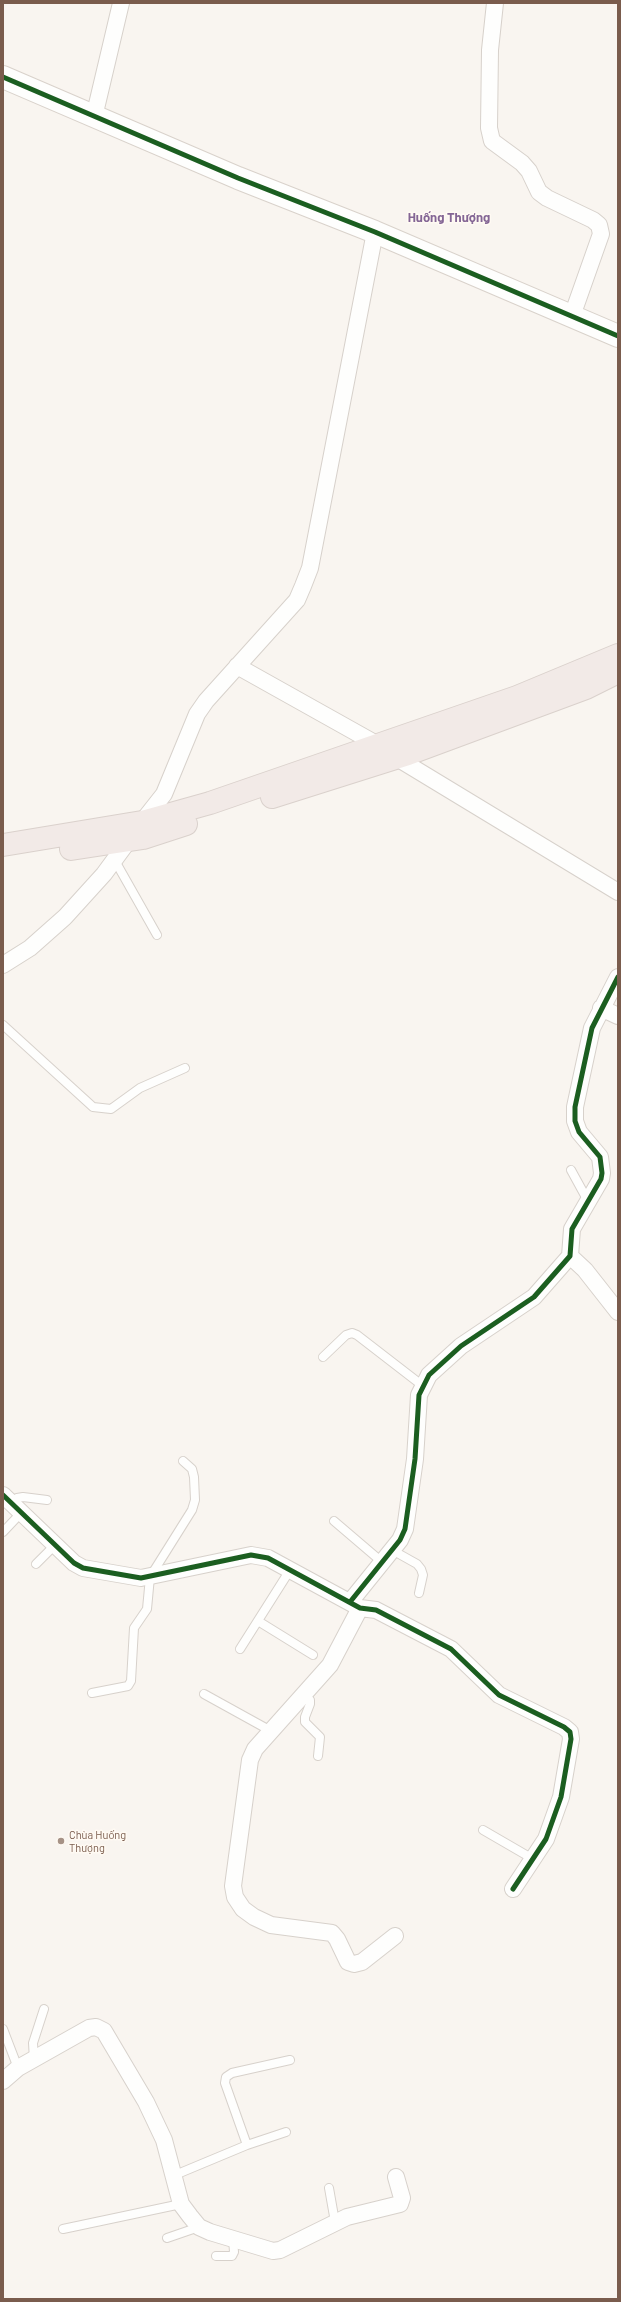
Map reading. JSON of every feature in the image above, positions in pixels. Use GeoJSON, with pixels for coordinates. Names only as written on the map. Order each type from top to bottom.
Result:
{"type":"FeatureCollection","features":[{"type":"Feature","properties":{"kind":"highway"},"geometry":{"type":"LineString","coordinates":[[3,845],[142,822],[210,804],[388,752],[618,655]]}},
{"type":"Feature","properties":{"kind":"highway"},"geometry":{"type":"LineString","coordinates":[[3,859],[143,838],[388,752],[586,688],[618,672]]}},
{"type":"Feature","properties":{"kind":"street"},"geometry":{"type":"LineString","coordinates":[[94,117],[121,3]]}},
{"type":"Feature","properties":{"kind":"street"},"geometry":{"type":"LineString","coordinates":[[495,3],[490,50],[489,128],[492,141],[522,163],[529,171],[539,192],[547,198],[593,220],[599,225],[601,234],[572,316]]}},
{"type":"Feature","properties":{"kind":"street"},"geometry":{"type":"LineString","coordinates":[[3,77],[238,178],[375,232],[618,336]]}},
{"type":"Feature","properties":{"kind":"street"},"geometry":{"type":"LineString","coordinates":[[142,822],[164,794],[197,714],[237,666],[297,600],[310,568],[375,232]]}},
{"type":"Feature","properties":{"kind":"street"},"geometry":{"type":"LineString","coordinates":[[237,666],[388,752],[618,892]]}},
{"type":"Feature","properties":{"kind":"street"},"geometry":{"type":"LineString","coordinates":[[3,965],[30,948],[65,917],[104,874],[129,840]]}},
{"type":"Feature","properties":{"kind":"street"},"geometry":{"type":"LineString","coordinates":[[395,1936],[362,1962],[354,1964],[348,1962],[337,1939],[332,1933],[271,1925],[254,1917],[243,1909],[235,1897],[234,1886],[250,1760],[255,1749],[336,1657],[355,1605],[405,1529],[409,1514],[420,1395],[429,1376],[461,1346],[534,1297],[570,1256],[572,1229],[601,1179],[602,1162],[579,1132],[575,1121],[575,1107],[592,1028],[618,977]]}},
{"type":"Feature","properties":{"kind":"street"},"geometry":{"type":"LineString","coordinates":[[601,1008],[618,1016]]}},
{"type":"Feature","properties":{"kind":"street"},"geometry":{"type":"LineString","coordinates":[[570,1256],[585,1270],[618,1312]]}},
{"type":"Feature","properties":{"kind":"street"},"geometry":{"type":"LineString","coordinates":[[12,1504],[74,1563],[83,1568],[141,1578],[150,1577],[165,1571],[252,1555],[268,1558],[355,1605],[376,1610],[451,1650],[499,1695],[564,1727],[570,1732],[571,1739],[561,1797],[546,1839],[513,1889]]}},
{"type":"Feature","properties":{"kind":"street"},"geometry":{"type":"LineString","coordinates":[[3,2081],[18,2068],[89,2028],[96,2028],[104,2031],[146,2102],[164,2140],[175,2175],[181,2204],[199,2227],[273,2251],[280,2250],[347,2217],[400,2204],[402,2198],[396,2177]]}},
{"type":"Feature","properties":{"kind":"lane"},"geometry":{"type":"LineString","coordinates":[[114,859],[157,935]]}},
{"type":"Feature","properties":{"kind":"lane"},"geometry":{"type":"LineString","coordinates":[[3,1025],[93,1107],[111,1109],[140,1088],[185,1068]]}},
{"type":"Feature","properties":{"kind":"lane"},"geometry":{"type":"LineString","coordinates":[[571,1170],[588,1201]]}},
{"type":"Feature","properties":{"kind":"lane"},"geometry":{"type":"LineString","coordinates":[[323,1357],[346,1335],[357,1335],[423,1386]]}},
{"type":"Feature","properties":{"kind":"lane"},"geometry":{"type":"LineString","coordinates":[[92,1693],[128,1686],[131,1681],[134,1628],[147,1609],[150,1577],[192,1510],[195,1500],[194,1477],[192,1469],[183,1461]]}},
{"type":"Feature","properties":{"kind":"lane"},"geometry":{"type":"LineString","coordinates":[[3,1532],[12,1504],[17,1498],[23,1497],[47,1500]]}},
{"type":"Feature","properties":{"kind":"lane"},"geometry":{"type":"LineString","coordinates":[[334,1521],[382,1562]]}},
{"type":"Feature","properties":{"kind":"lane"},"geometry":{"type":"LineString","coordinates":[[36,1564],[55,1545]]}},
{"type":"Feature","properties":{"kind":"lane"},"geometry":{"type":"LineString","coordinates":[[392,1550],[417,1564],[421,1569],[423,1575],[419,1593]]}},
{"type":"Feature","properties":{"kind":"lane"},"geometry":{"type":"LineString","coordinates":[[240,1649],[290,1570]]}},
{"type":"Feature","properties":{"kind":"lane"},"geometry":{"type":"LineString","coordinates":[[258,1621],[313,1655]]}},
{"type":"Feature","properties":{"kind":"lane"},"geometry":{"type":"LineString","coordinates":[[204,1694],[271,1731]]}},
{"type":"Feature","properties":{"kind":"lane"},"geometry":{"type":"LineString","coordinates":[[304,1694],[310,1700],[305,1722],[320,1738],[318,1756]]}},
{"type":"Feature","properties":{"kind":"lane"},"geometry":{"type":"LineString","coordinates":[[484,1830],[533,1859]]}},
{"type":"Feature","properties":{"kind":"lane"},"geometry":{"type":"LineString","coordinates":[[34,2060],[33,2043],[44,2009]]}},
{"type":"Feature","properties":{"kind":"lane"},"geometry":{"type":"LineString","coordinates":[[3,2029],[18,2068]]}},
{"type":"Feature","properties":{"kind":"lane"},"geometry":{"type":"LineString","coordinates":[[247,2145],[225,2083],[226,2077],[232,2074],[290,2060]]}},
{"type":"Feature","properties":{"kind":"lane"},"geometry":{"type":"LineString","coordinates":[[175,2175],[247,2145],[286,2132]]}},
{"type":"Feature","properties":{"kind":"lane"},"geometry":{"type":"LineString","coordinates":[[329,2188],[335,2222]]}},
{"type":"Feature","properties":{"kind":"lane"},"geometry":{"type":"LineString","coordinates":[[63,2229],[181,2204]]}},
{"type":"Feature","properties":{"kind":"lane"},"geometry":{"type":"LineString","coordinates":[[167,2238],[199,2227]]}},
{"type":"Feature","properties":{"kind":"lane"},"geometry":{"type":"LineString","coordinates":[[216,2256],[232,2256],[234,2252],[233,2239]]}},
{"type":"Feature","properties":{"kind":"cycle path"},"geometry":{"type":"LineString","coordinates":[[3,77],[238,178],[375,232],[618,336]]}},
{"type":"Feature","properties":{"kind":"cycle path"},"geometry":{"type":"LineString","coordinates":[[350,1602],[400,1540],[405,1529],[415,1459],[419,1395],[429,1375],[461,1346],[534,1297],[570,1256],[572,1229],[601,1179],[602,1173],[600,1157],[579,1132],[575,1121],[575,1107],[592,1028],[618,977]]}},
{"type":"Feature","properties":{"kind":"cycle path"},"geometry":{"type":"LineString","coordinates":[[3,1495],[74,1563],[83,1568],[141,1578],[251,1555],[268,1558],[360,1608],[376,1610],[451,1649],[499,1695],[564,1727],[570,1732],[571,1739],[561,1797],[546,1839],[513,1889]]}},
{"type":"Feature","properties":{"kind":"place","name":"Chùa Huống Thượng"},"geometry":{"type":"Point","coordinates":[61,1841]}},
{"type":"Feature","properties":{"kind":"district","name":"Huống Thượng"},"geometry":{"type":"Point","coordinates":[449,218]}}]}
